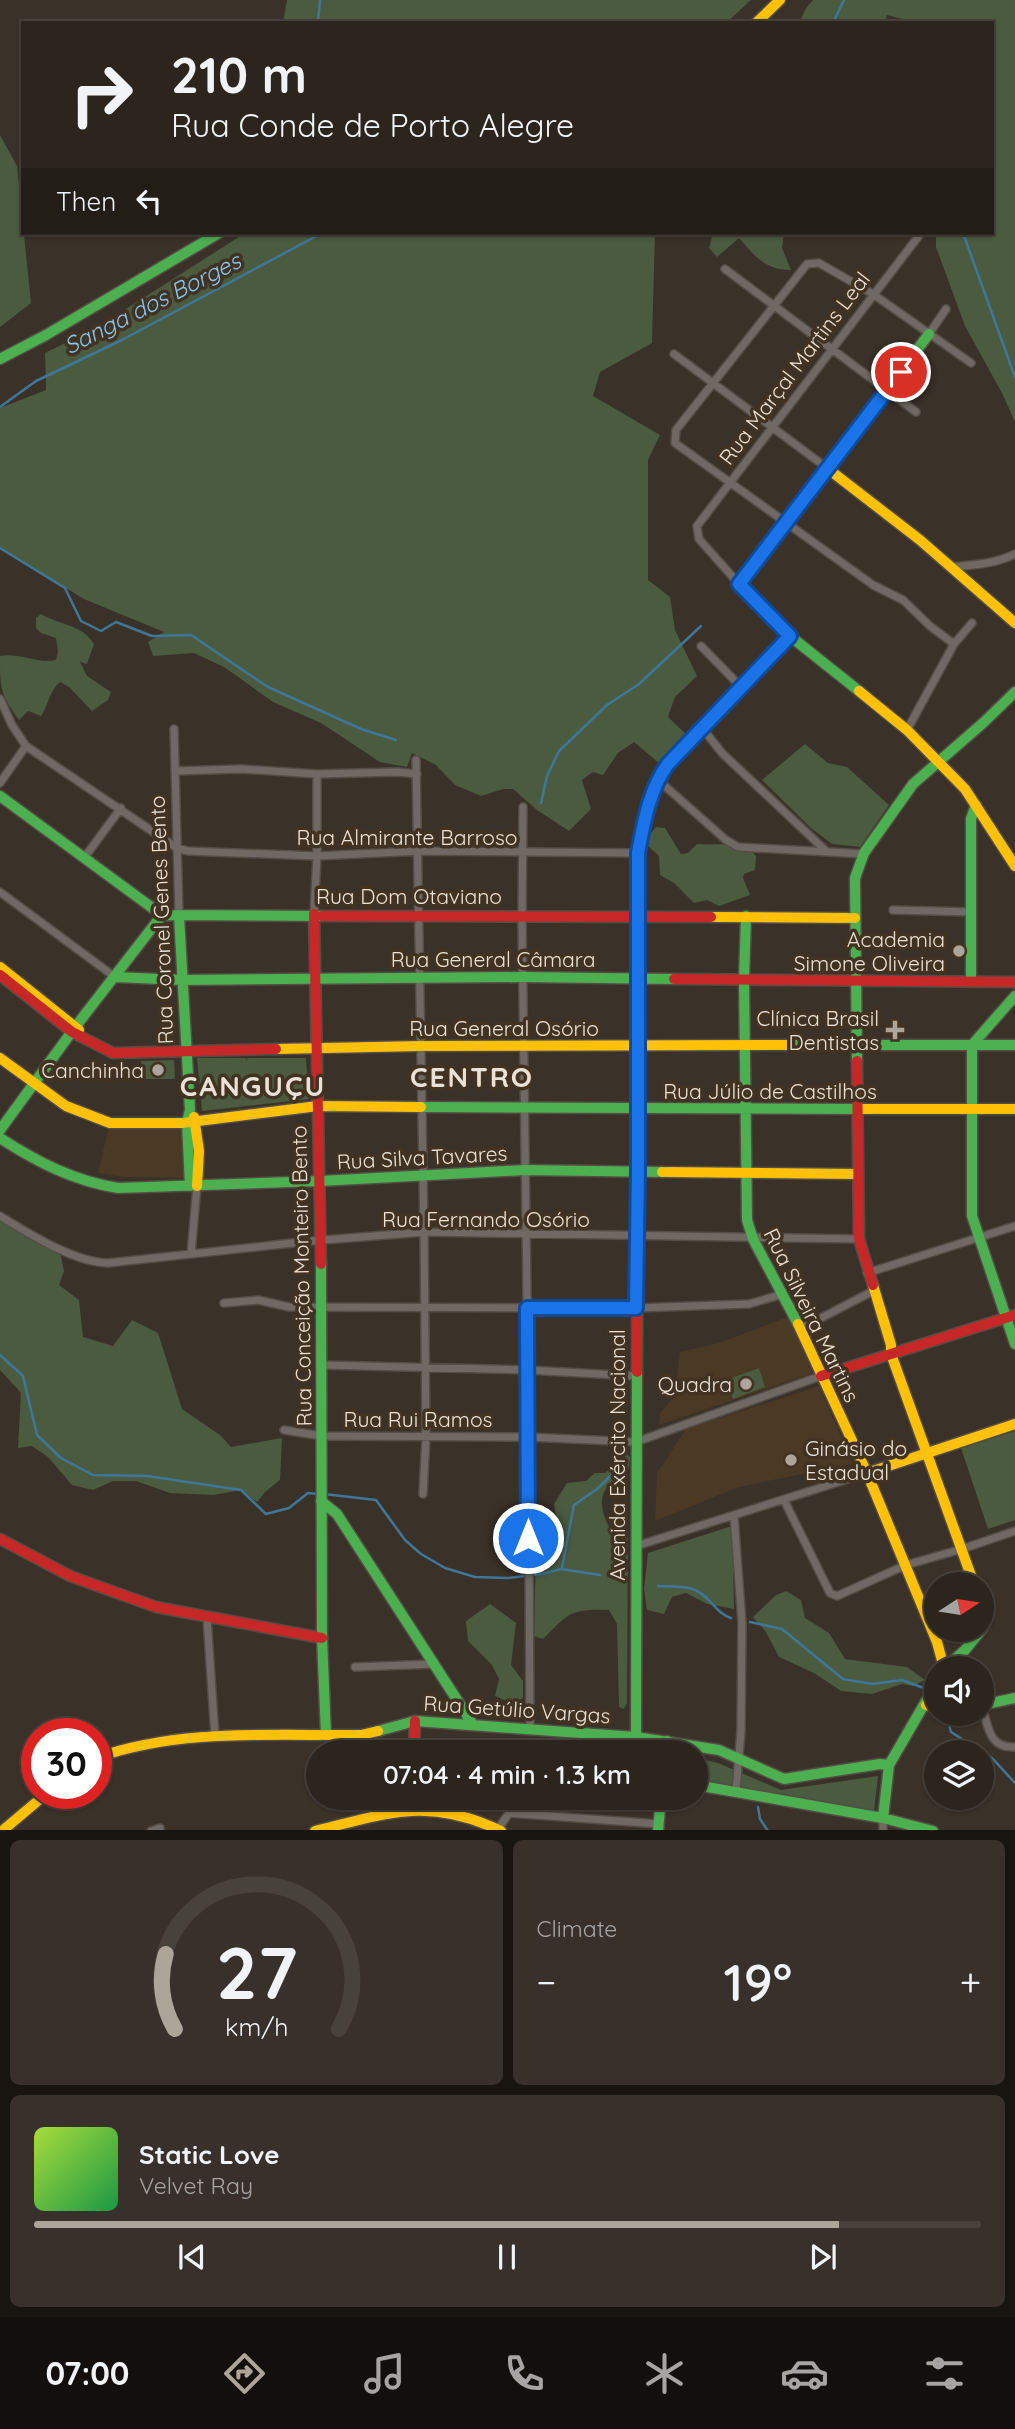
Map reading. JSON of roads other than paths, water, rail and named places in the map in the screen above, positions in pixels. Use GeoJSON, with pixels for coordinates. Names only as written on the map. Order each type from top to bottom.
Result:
{"type":"FeatureCollection","features":[{"type":"Feature","properties":{"kind":"main road"},"geometry":{"type":"LineString","coordinates":[[758,21],[780,0]]}},
{"type":"Feature","properties":{"kind":"main road"},"geometry":{"type":"LineString","coordinates":[[0,359],[216,235]]}},
{"type":"Feature","properties":{"kind":"main road"},"geometry":{"type":"LineString","coordinates":[[929,334],[739,584],[790,636],[907,730],[939,761],[976,805],[1013,862]]}},
{"type":"Feature","properties":{"kind":"main road"},"geometry":{"type":"LineString","coordinates":[[827,468],[920,540],[1015,623]]}},
{"type":"Feature","properties":{"kind":"main road"},"geometry":{"type":"LineString","coordinates":[[657,779],[668,764],[790,636]]}},
{"type":"Feature","properties":{"kind":"main road"},"geometry":{"type":"LineString","coordinates":[[970,1572],[867,1273],[859,1239],[856,866],[909,789],[1015,692]]}},
{"type":"Feature","properties":{"kind":"main road","name":"Avenida Exército Nacional"},"geometry":{"type":"LineString","coordinates":[[636,1737],[638,853],[657,779]]}},
{"type":"Feature","properties":{"kind":"main road"},"geometry":{"type":"LineString","coordinates":[[0,796],[162,915],[0,1130]]}},
{"type":"Feature","properties":{"kind":"main road"},"geometry":{"type":"LineString","coordinates":[[971,980],[971,819],[976,805]]}},
{"type":"Feature","properties":{"kind":"main road","name":"Rua Conceição Monteiro Bento"},"geometry":{"type":"LineString","coordinates":[[314,914],[321,1240],[322,1638],[326,1735]]}},
{"type":"Feature","properties":{"kind":"main road","name":"Rua Dom Otaviano"},"geometry":{"type":"LineString","coordinates":[[162,915],[855,918]]}},
{"type":"Feature","properties":{"kind":"main road","name":"Rua Coronel Genes Bento"},"geometry":{"type":"LineString","coordinates":[[179,916],[194,1186]]}},
{"type":"Feature","properties":{"kind":"main road","name":"Rua Silveira Martins"},"geometry":{"type":"LineString","coordinates":[[746,916],[744,979],[747,1220],[753,1239],[783,1294],[867,1473],[941,1656]]}},
{"type":"Feature","properties":{"kind":"main road","name":"Rua General Osório"},"geometry":{"type":"LineString","coordinates":[[0,967],[74,1029]]}},
{"type":"Feature","properties":{"kind":"main road","name":"Rua General Osório"},"geometry":{"type":"LineString","coordinates":[[0,975],[83,1036],[113,1053],[421,1046],[1015,1045]]}},
{"type":"Feature","properties":{"kind":"main road","name":"Rua General Câmara"},"geometry":{"type":"LineString","coordinates":[[115,977],[182,980],[523,977],[1015,982]]}},
{"type":"Feature","properties":{"kind":"main road"},"geometry":{"type":"LineString","coordinates":[[1015,996],[972,1045],[972,1216],[1011,1317],[1015,1344]]}},
{"type":"Feature","properties":{"kind":"main road","name":"Rua Júlio de Castilhos"},"geometry":{"type":"LineString","coordinates":[[0,1058],[66,1106],[110,1124],[192,1121],[318,1106],[638,1110],[1015,1109]]}},
{"type":"Feature","properties":{"kind":"main road","name":"Rua Silva Tavares"},"geometry":{"type":"LineString","coordinates":[[0,1138],[46,1166],[102,1187],[118,1188],[525,1170],[858,1174]]}},
{"type":"Feature","properties":{"kind":"main road"},"geometry":{"type":"LineString","coordinates":[[821,1376],[893,1351],[1011,1317]]}},
{"type":"Feature","properties":{"kind":"main road"},"geometry":{"type":"LineString","coordinates":[[867,1473],[930,1455],[1015,1424]]}},
{"type":"Feature","properties":{"kind":"main road"},"geometry":{"type":"LineString","coordinates":[[321,1500],[337,1514],[472,1723]]}},
{"type":"Feature","properties":{"kind":"main road"},"geometry":{"type":"LineString","coordinates":[[0,1539],[70,1576],[156,1607],[322,1638]]}},
{"type":"Feature","properties":{"kind":"main road"},"geometry":{"type":"LineString","coordinates":[[958,1656],[971,1642]]}},
{"type":"Feature","properties":{"kind":"main road"},"geometry":{"type":"LineString","coordinates":[[994,1702],[1015,1698]]}},
{"type":"Feature","properties":{"kind":"main road"},"geometry":{"type":"LineString","coordinates":[[883,1818],[889,1765],[924,1716]]}},
{"type":"Feature","properties":{"kind":"main road"},"geometry":{"type":"LineString","coordinates":[[414,1740],[415,1721]]}},
{"type":"Feature","properties":{"kind":"main road","name":"Rua Getúlio Vargas"},"geometry":{"type":"LineString","coordinates":[[112,1752],[170,1740],[361,1734],[415,1721],[472,1723],[646,1740]]}},
{"type":"Feature","properties":{"kind":"main road","name":"Rua Getúlio Vargas"},"geometry":{"type":"LineString","coordinates":[[708,1749],[738,1756],[784,1779],[880,1764],[889,1765]]}},
{"type":"Feature","properties":{"kind":"main road"},"geometry":{"type":"LineString","coordinates":[[708,1787],[883,1818],[933,1830]]}},
{"type":"Feature","properties":{"kind":"main road"},"geometry":{"type":"LineString","coordinates":[[2,1830],[28,1809]]}},
{"type":"Feature","properties":{"kind":"main road"},"geometry":{"type":"LineString","coordinates":[[314,1830],[387,1810]]}},
{"type":"Feature","properties":{"kind":"main road"},"geometry":{"type":"LineString","coordinates":[[448,1810],[500,1830]]}},
{"type":"Feature","properties":{"kind":"street","name":"Rua Marçal Martins Leal"},"geometry":{"type":"LineString","coordinates":[[739,584],[699,539],[696,526],[919,235]]}},
{"type":"Feature","properties":{"kind":"street"},"geometry":{"type":"LineString","coordinates":[[954,644],[903,600],[873,585],[786,524],[675,443],[674,437],[807,264],[819,263],[873,294],[971,363]]}},
{"type":"Feature","properties":{"kind":"street"},"geometry":{"type":"LineString","coordinates":[[724,269],[916,412]]}},
{"type":"Feature","properties":{"kind":"street"},"geometry":{"type":"LineString","coordinates":[[929,334],[946,309]]}},
{"type":"Feature","properties":{"kind":"street"},"geometry":{"type":"LineString","coordinates":[[674,354],[827,468]]}},
{"type":"Feature","properties":{"kind":"street"},"geometry":{"type":"LineString","coordinates":[[950,568],[982,564],[1015,554]]}},
{"type":"Feature","properties":{"kind":"street"},"geometry":{"type":"LineString","coordinates":[[907,730],[954,644],[972,623]]}},
{"type":"Feature","properties":{"kind":"street"},"geometry":{"type":"LineString","coordinates":[[701,646],[742,688]]}},
{"type":"Feature","properties":{"kind":"street"},"geometry":{"type":"LineString","coordinates":[[0,699],[26,746],[177,848]]}},
{"type":"Feature","properties":{"kind":"street","name":"Rua Coronel Genes Bento"},"geometry":{"type":"LineString","coordinates":[[174,729],[179,916]]}},
{"type":"Feature","properties":{"kind":"street"},"geometry":{"type":"LineString","coordinates":[[702,729],[722,753],[826,850]]}},
{"type":"Feature","properties":{"kind":"street"},"geometry":{"type":"LineString","coordinates":[[0,783],[26,746]]}},
{"type":"Feature","properties":{"kind":"street"},"geometry":{"type":"LineString","coordinates":[[416,760],[426,1437],[423,1494]]}},
{"type":"Feature","properties":{"kind":"street"},"geometry":{"type":"LineString","coordinates":[[174,771],[241,769],[317,775],[397,772],[417,774]]}},
{"type":"Feature","properties":{"kind":"street","name":"Rua Conceição Monteiro Bento"},"geometry":{"type":"LineString","coordinates":[[314,914],[317,775]]}},
{"type":"Feature","properties":{"kind":"street"},"geometry":{"type":"LineString","coordinates":[[657,779],[726,840],[738,847],[864,853]]}},
{"type":"Feature","properties":{"kind":"street"},"geometry":{"type":"LineString","coordinates":[[523,807],[530,1730]]}},
{"type":"Feature","properties":{"kind":"street"},"geometry":{"type":"LineString","coordinates":[[84,858],[121,808]]}},
{"type":"Feature","properties":{"kind":"street","name":"Rua Almirante Barroso"},"geometry":{"type":"LineString","coordinates":[[177,848],[202,852],[317,856],[419,851],[638,853]]}},
{"type":"Feature","properties":{"kind":"street"},"geometry":{"type":"LineString","coordinates":[[0,892],[115,977]]}},
{"type":"Feature","properties":{"kind":"street"},"geometry":{"type":"LineString","coordinates":[[893,911],[972,912]]}},
{"type":"Feature","properties":{"kind":"street","name":"Rua Coronel Genes Bento"},"geometry":{"type":"LineString","coordinates":[[191,1254],[194,1186]]}},
{"type":"Feature","properties":{"kind":"street","name":"Rua Fernando Osório"},"geometry":{"type":"LineString","coordinates":[[0,1216],[76,1256],[96,1263],[424,1232],[859,1239]]}},
{"type":"Feature","properties":{"kind":"street"},"geometry":{"type":"LineString","coordinates":[[867,1273],[1015,1226]]}},
{"type":"Feature","properties":{"kind":"street"},"geometry":{"type":"LineString","coordinates":[[800,1329],[873,1291]]}},
{"type":"Feature","properties":{"kind":"street"},"geometry":{"type":"LineString","coordinates":[[224,1303],[258,1300],[289,1307],[636,1308],[749,1304],[783,1294]]}},
{"type":"Feature","properties":{"kind":"street"},"geometry":{"type":"LineString","coordinates":[[321,1365],[528,1370],[635,1376]]}},
{"type":"Feature","properties":{"kind":"street"},"geometry":{"type":"LineString","coordinates":[[636,1442],[821,1376]]}},
{"type":"Feature","properties":{"kind":"street","name":"Rua Rui Ramos"},"geometry":{"type":"LineString","coordinates":[[284,1430],[322,1436],[528,1437],[636,1442]]}},
{"type":"Feature","properties":{"kind":"street"},"geometry":{"type":"LineString","coordinates":[[636,1546],[867,1473]]}},
{"type":"Feature","properties":{"kind":"street"},"geometry":{"type":"LineString","coordinates":[[784,1500],[833,1596],[906,1565],[1015,1531]]}},
{"type":"Feature","properties":{"kind":"street"},"geometry":{"type":"LineString","coordinates":[[733,1516],[742,1623],[741,1731],[736,1791]]}},
{"type":"Feature","properties":{"kind":"street"},"geometry":{"type":"LineString","coordinates":[[207,1618],[215,1737]]}},
{"type":"Feature","properties":{"kind":"street"},"geometry":{"type":"LineString","coordinates":[[355,1667],[435,1664]]}},
{"type":"Feature","properties":{"kind":"street"},"geometry":{"type":"LineString","coordinates":[[988,1726],[990,1735],[997,1743],[1003,1747],[1015,1747]]}},
{"type":"Feature","properties":{"kind":"street"},"geometry":{"type":"LineString","coordinates":[[500,1830],[509,1814],[658,1827]]}},
{"type":"Feature","properties":{"kind":"street"},"geometry":{"type":"LineString","coordinates":[[883,1818],[883,1830]]}},
{"type":"Feature","properties":{"kind":"street"},"geometry":{"type":"LineString","coordinates":[[151,1830],[160,1828]]}},
{"type":"Feature","properties":{"kind":"waterway"},"geometry":{"type":"LineString","coordinates":[[318,21],[320,0]]}},
{"type":"Feature","properties":{"kind":"waterway","name":"Sanga dos Borges"},"geometry":{"type":"LineString","coordinates":[[834,21],[844,0]]}},
{"type":"Feature","properties":{"kind":"waterway","name":"Sanga dos Borges"},"geometry":{"type":"LineString","coordinates":[[0,407],[36,381],[122,340],[318,235]]}},
{"type":"Feature","properties":{"kind":"waterway"},"geometry":{"type":"LineString","coordinates":[[964,235],[1015,377]]}},
{"type":"Feature","properties":{"kind":"waterway"},"geometry":{"type":"LineString","coordinates":[[0,548],[65,588],[81,621],[101,631],[116,622],[152,636],[191,635],[268,687],[361,729],[396,740]]}},
{"type":"Feature","properties":{"kind":"waterway"},"geometry":{"type":"LineString","coordinates":[[541,803],[547,776],[559,751],[607,705],[639,684],[701,626]]}},
{"type":"Feature","properties":{"kind":"waterway"},"geometry":{"type":"LineString","coordinates":[[0,1355],[23,1376],[37,1435],[61,1458],[93,1475],[147,1476],[241,1490],[266,1514],[289,1508],[308,1493],[317,1494]]}},
{"type":"Feature","properties":{"kind":"waterway"},"geometry":{"type":"LineString","coordinates":[[562,1567],[574,1505],[597,1489],[627,1460]]}},
{"type":"Feature","properties":{"kind":"waterway"},"geometry":{"type":"LineString","coordinates":[[324,1494],[376,1500],[405,1540],[421,1554],[445,1568],[475,1577],[507,1578],[561,1569],[600,1575]]}},
{"type":"Feature","properties":{"kind":"waterway"},"geometry":{"type":"LineString","coordinates":[[658,1586],[693,1589],[731,1618]]}},
{"type":"Feature","properties":{"kind":"waterway"},"geometry":{"type":"LineString","coordinates":[[750,1622],[782,1629],[843,1679],[872,1684],[902,1680],[924,1688]]}},
{"type":"Feature","properties":{"kind":"waterway"},"geometry":{"type":"LineString","coordinates":[[949,1726],[951,1732],[993,1759],[1015,1783]]}},
{"type":"Feature","properties":{"kind":"waterway"},"geometry":{"type":"LineString","coordinates":[[758,1807],[760,1819],[767,1830]]}},
{"type":"Feature","properties":{"kind":"place","name":"Academia Simone Oliveira"},"geometry":{"type":"Point","coordinates":[959,951]}},
{"type":"Feature","properties":{"kind":"place","name":"Clínica Brasil Dentistas"},"geometry":{"type":"Point","coordinates":[895,1030]}},
{"type":"Feature","properties":{"kind":"place","name":"Canchinha"},"geometry":{"type":"Point","coordinates":[158,1070]}},
{"type":"Feature","properties":{"kind":"place","name":"Quadra"},"geometry":{"type":"Point","coordinates":[746,1384]}},
{"type":"Feature","properties":{"kind":"place","name":"Ginásio do Estadual"},"geometry":{"type":"Point","coordinates":[791,1460]}},
{"type":"Feature","properties":{"kind":"district","name":"CENTRO"},"geometry":{"type":"Point","coordinates":[472,1076]}},
{"type":"Feature","properties":{"kind":"district","name":"CANGUÇU"},"geometry":{"type":"Point","coordinates":[253,1085]}}]}
